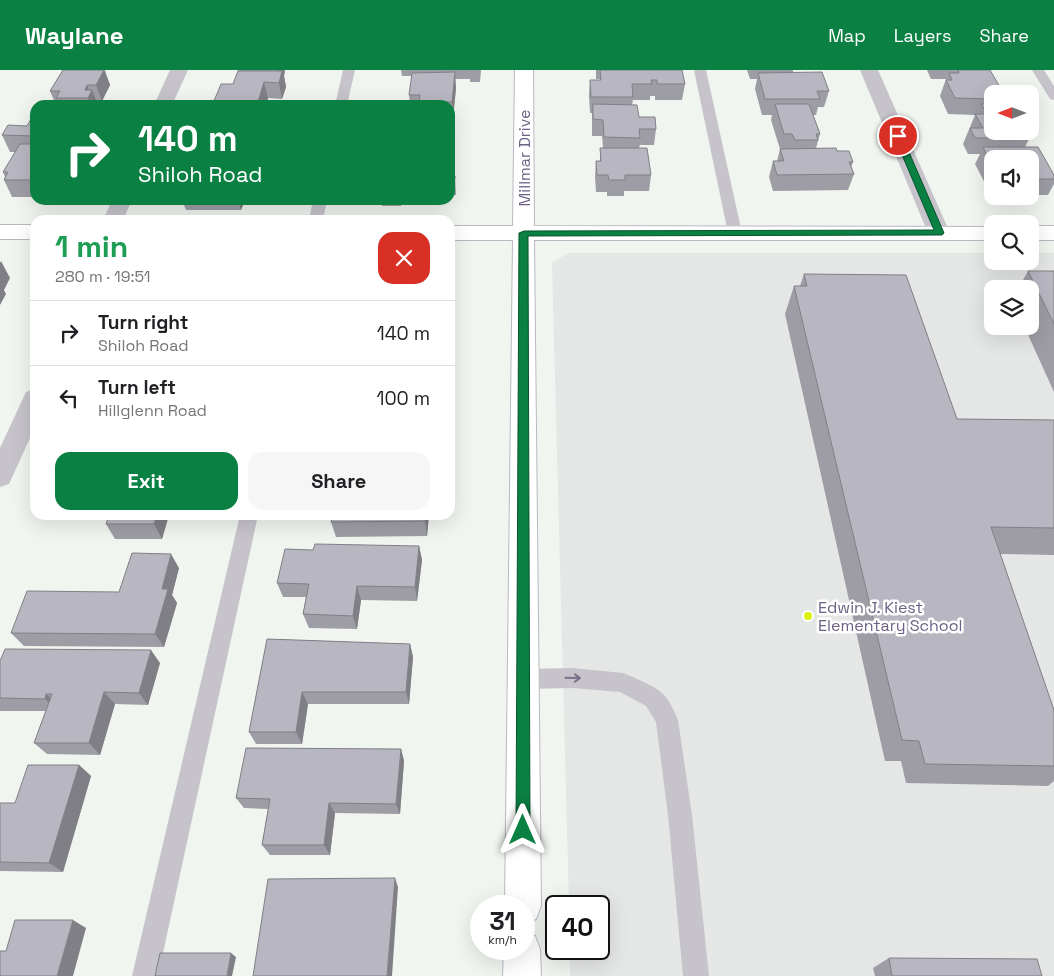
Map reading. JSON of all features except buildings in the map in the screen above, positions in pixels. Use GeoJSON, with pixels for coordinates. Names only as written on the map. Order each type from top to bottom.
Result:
{"type":"FeatureCollection","features":[{"type":"Feature","properties":{"kind":"street"},"geometry":{"type":"LineString","coordinates":[[165,100],[179,70]]}},
{"type":"Feature","properties":{"kind":"street","name":"Millmar Drive"},"geometry":{"type":"LineString","coordinates":[[523,895],[524,70]]}},
{"type":"Feature","properties":{"kind":"street"},"geometry":{"type":"LineString","coordinates":[[869,70],[939,233]]}},
{"type":"Feature","properties":{"kind":"street"},"geometry":{"type":"LineString","coordinates":[[0,232],[30,232]]}},
{"type":"Feature","properties":{"kind":"street"},"geometry":{"type":"LineString","coordinates":[[455,233],[984,233]]}},
{"type":"Feature","properties":{"kind":"street"},"geometry":{"type":"LineString","coordinates":[[1039,233],[1054,233]]}},
{"type":"Feature","properties":{"kind":"street"},"geometry":{"type":"LineString","coordinates":[[0,477],[30,409]]}},
{"type":"Feature","properties":{"kind":"street"},"geometry":{"type":"LineString","coordinates":[[522,960],[522,976]]}},
{"type":"Feature","properties":{"kind":"lane"},"geometry":{"type":"LineString","coordinates":[[342,100],[349,70]]}},
{"type":"Feature","properties":{"kind":"lane"},"geometry":{"type":"LineString","coordinates":[[700,70],[735,233]]}},
{"type":"Feature","properties":{"kind":"lane"},"geometry":{"type":"LineString","coordinates":[[1038,70],[1054,96]]}},
{"type":"Feature","properties":{"kind":"lane"},"geometry":{"type":"LineString","coordinates":[[145,976],[248,520]]}},
{"type":"Feature","properties":{"kind":"lane"},"geometry":{"type":"LineString","coordinates":[[524,679],[582,678],[623,683],[654,699],[667,720],[696,976]]}},
{"type":"Feature","properties":{"kind":"shaded area","name":"Edwin J. Kiest Elementary School"},"geometry":{"type":"Polygon","coordinates":[[[568,253],[984,253],[984,270],[1039,270],[1039,253],[1054,253],[1054,976],[570,976],[570,960],[610,960],[610,895],[569,895],[552,263],[568,253]]]}},
{"type":"Feature","properties":{"kind":"place","name":"Edwin J. Kiest Elementary School"},"geometry":{"type":"Point","coordinates":[808,616]}},
{"type":"Feature","properties":{"kind":"route"},"geometry":{"type":"LineString","coordinates":[[523,830],[524,233],[939,233],[898,136]]}}]}
